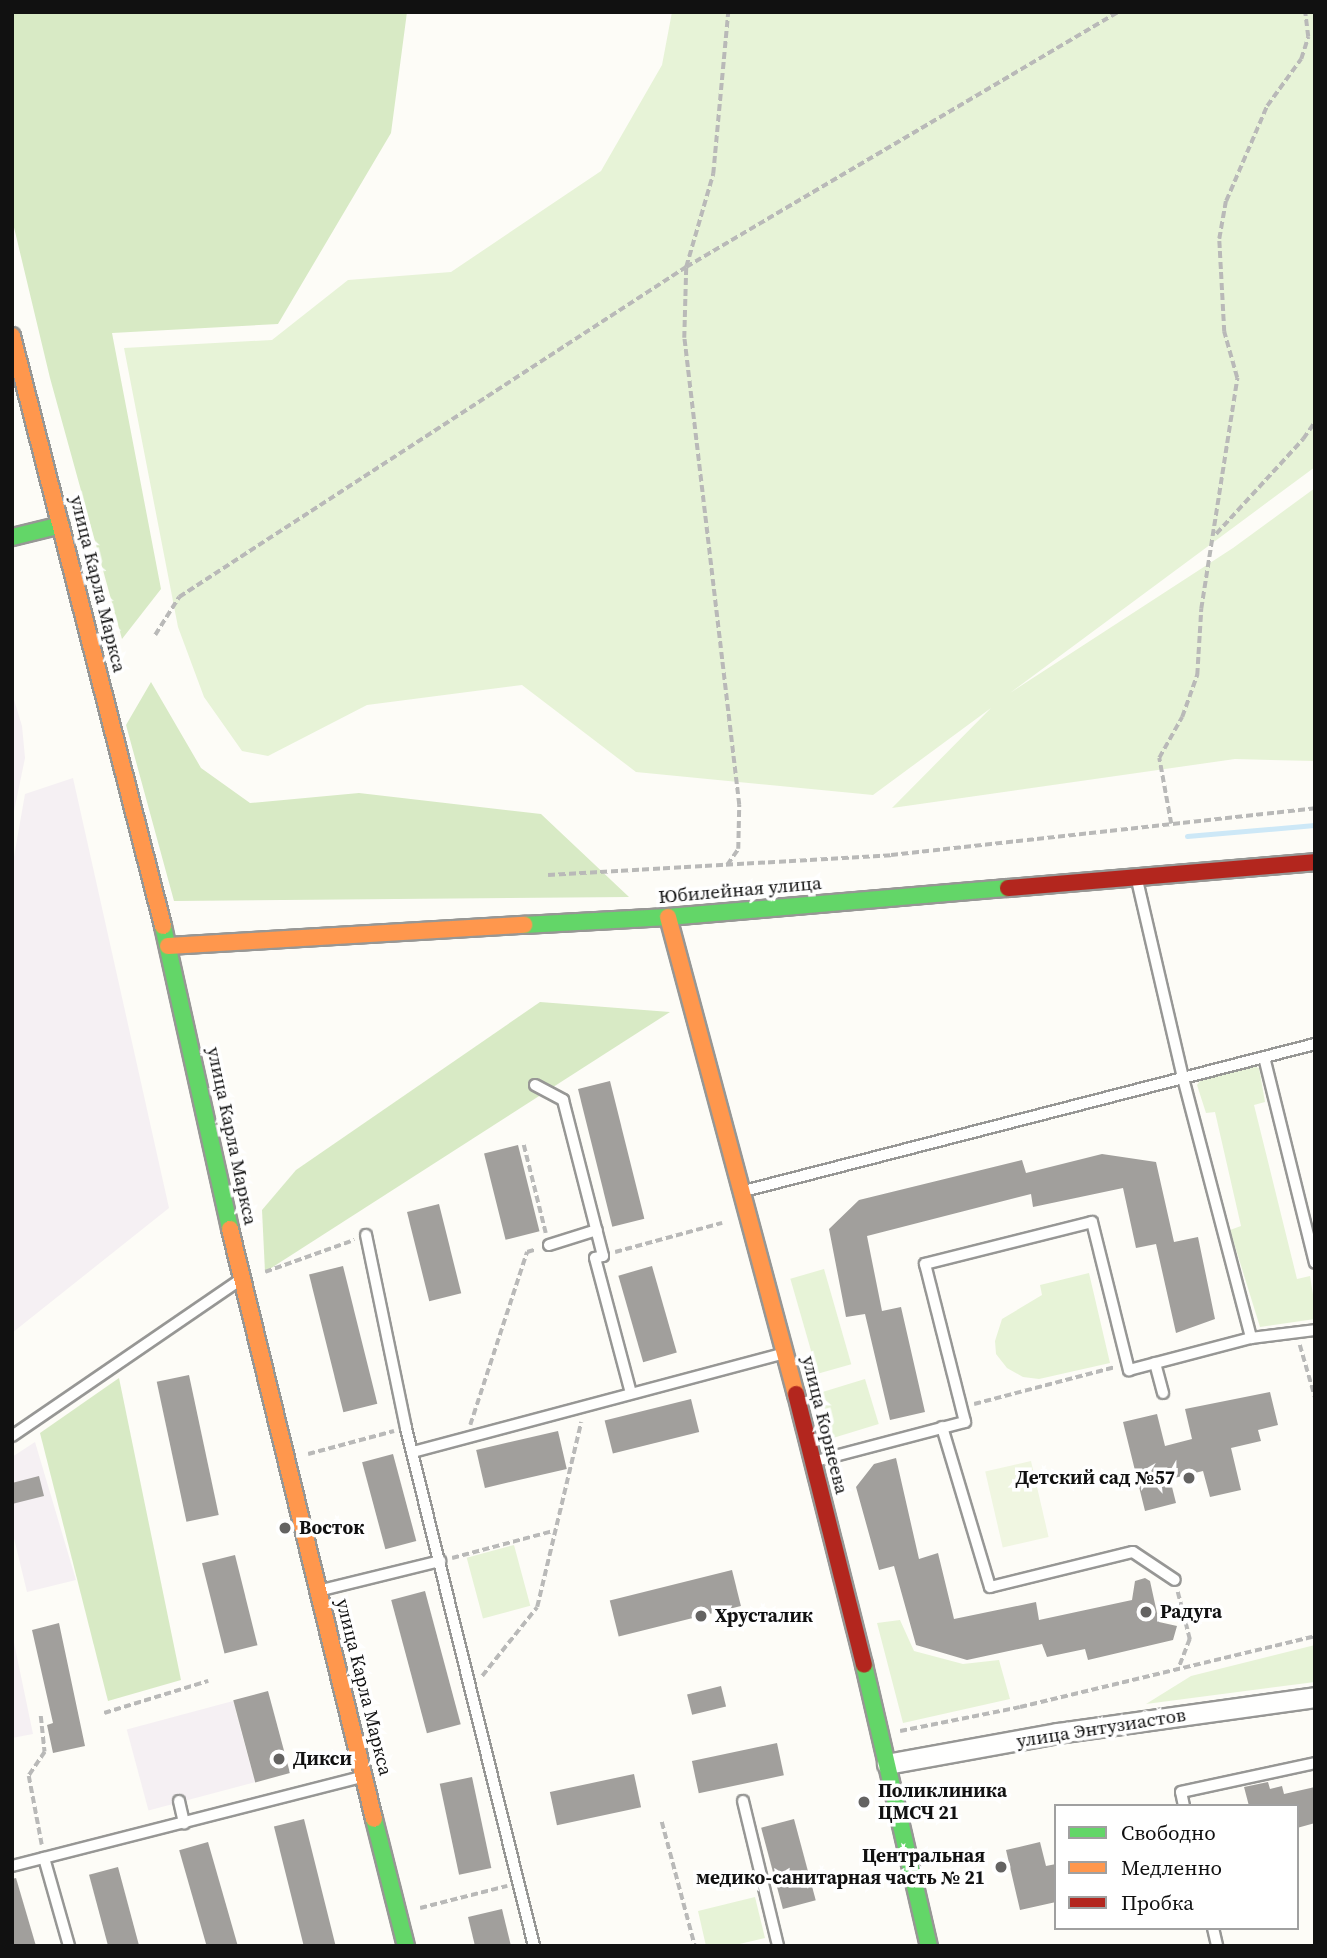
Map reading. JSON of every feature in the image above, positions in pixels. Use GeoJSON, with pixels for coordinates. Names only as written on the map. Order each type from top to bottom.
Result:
{"type":"FeatureCollection","features":[{"type":"Feature","properties":{"kind":"street","name":"улица Карла Маркса"},"geometry":{"type":"LineString","coordinates":[[13,342],[168,946],[241,1279],[406,1946]]}},
{"type":"Feature","properties":{"kind":"street"},"geometry":{"type":"LineString","coordinates":[[12,537],[61,524]]}},
{"type":"Feature","properties":{"kind":"street","name":"Юбилейная улица"},"geometry":{"type":"LineString","coordinates":[[168,946],[668,917],[1315,862]]}},
{"type":"Feature","properties":{"kind":"street","name":"улица Корнеева"},"geometry":{"type":"LineString","coordinates":[[668,917],[786,1353],[929,1946]]}},
{"type":"Feature","properties":{"kind":"street","name":"улица Энтузиастов"},"geometry":{"type":"LineString","coordinates":[[887,1764],[1057,1733],[1315,1696]]}},
{"type":"Feature","properties":{"kind":"lane"},"geometry":{"type":"LineString","coordinates":[[1136,878],[1183,1078],[1251,1338]]}},
{"type":"Feature","properties":{"kind":"lane"},"geometry":{"type":"LineString","coordinates":[[744,1191],[1315,1044]]}},
{"type":"Feature","properties":{"kind":"lane"},"geometry":{"type":"LineString","coordinates":[[1264,1057],[1315,1263]]}},
{"type":"Feature","properties":{"kind":"lane"},"geometry":{"type":"LineString","coordinates":[[535,1085],[562,1100],[597,1230],[603,1256],[595,1258],[631,1393]]}},
{"type":"Feature","properties":{"kind":"lane"},"geometry":{"type":"LineString","coordinates":[[812,1462],[965,1422],[925,1264],[1092,1222],[1129,1370],[1251,1338],[1315,1330]]}},
{"type":"Feature","properties":{"kind":"lane"},"geometry":{"type":"LineString","coordinates":[[549,1245],[597,1230]]}},
{"type":"Feature","properties":{"kind":"lane"},"geometry":{"type":"LineString","coordinates":[[366,1235],[407,1428],[534,1946]]}},
{"type":"Feature","properties":{"kind":"lane"},"geometry":{"type":"LineString","coordinates":[[12,1436],[241,1279]]}},
{"type":"Feature","properties":{"kind":"lane"},"geometry":{"type":"LineString","coordinates":[[413,1452],[786,1353]]}},
{"type":"Feature","properties":{"kind":"lane"},"geometry":{"type":"LineString","coordinates":[[1155,1363],[1163,1394]]}},
{"type":"Feature","properties":{"kind":"lane"},"geometry":{"type":"LineString","coordinates":[[942,1427],[990,1587],[1132,1552],[1175,1580]]}},
{"type":"Feature","properties":{"kind":"lane"},"geometry":{"type":"LineString","coordinates":[[317,1591],[440,1561]]}},
{"type":"Feature","properties":{"kind":"lane"},"geometry":{"type":"LineString","coordinates":[[1184,1804],[1181,1792],[1315,1763]]}},
{"type":"Feature","properties":{"kind":"lane"},"geometry":{"type":"LineString","coordinates":[[12,1866],[365,1776]]}},
{"type":"Feature","properties":{"kind":"lane"},"geometry":{"type":"LineString","coordinates":[[179,1801],[184,1823]]}},
{"type":"Feature","properties":{"kind":"lane"},"geometry":{"type":"LineString","coordinates":[[743,1801],[778,1946]]}},
{"type":"Feature","properties":{"kind":"lane"},"geometry":{"type":"LineString","coordinates":[[44,1858],[68,1946]]}},
{"type":"Feature","properties":{"kind":"path"},"geometry":{"type":"LineString","coordinates":[[727,865],[738,849],[739,806],[684,338],[685,267],[713,174],[729,12]]}},
{"type":"Feature","properties":{"kind":"path"},"geometry":{"type":"LineString","coordinates":[[155,635],[179,597],[685,267],[1118,12]]}},
{"type":"Feature","properties":{"kind":"path"},"geometry":{"type":"LineString","coordinates":[[1171,824],[1159,758],[1182,717],[1197,675],[1201,609],[1215,535],[1219,481],[1237,378],[1224,332],[1219,239],[1226,201],[1267,106],[1301,59],[1308,37],[1305,12]]}},
{"type":"Feature","properties":{"kind":"path"},"geometry":{"type":"LineString","coordinates":[[1215,535],[1303,439],[1315,422]]}},
{"type":"Feature","properties":{"kind":"path"},"geometry":{"type":"LineString","coordinates":[[548,875],[891,855],[1315,808]]}},
{"type":"Feature","properties":{"kind":"path"},"geometry":{"type":"LineString","coordinates":[[466,1437],[527,1252],[549,1245],[524,1145]]}},
{"type":"Feature","properties":{"kind":"path"},"geometry":{"type":"LineString","coordinates":[[603,1256],[722,1223]]}},
{"type":"Feature","properties":{"kind":"path"},"geometry":{"type":"LineString","coordinates":[[265,1272],[366,1235]]}},
{"type":"Feature","properties":{"kind":"path"},"geometry":{"type":"LineString","coordinates":[[1296,1332],[1315,1397]]}},
{"type":"Feature","properties":{"kind":"path"},"geometry":{"type":"LineString","coordinates":[[961,1407],[1127,1364]]}},
{"type":"Feature","properties":{"kind":"path"},"geometry":{"type":"LineString","coordinates":[[471,1689],[537,1607],[586,1405]]}},
{"type":"Feature","properties":{"kind":"path"},"geometry":{"type":"LineString","coordinates":[[308,1454],[407,1428]]}},
{"type":"Feature","properties":{"kind":"path"},"geometry":{"type":"LineString","coordinates":[[440,1561],[554,1531]]}},
{"type":"Feature","properties":{"kind":"path"},"geometry":{"type":"LineString","coordinates":[[1175,1580],[1190,1639],[1178,1671]]}},
{"type":"Feature","properties":{"kind":"path"},"geometry":{"type":"LineString","coordinates":[[894,1732],[1178,1671],[1315,1636]]}},
{"type":"Feature","properties":{"kind":"path"},"geometry":{"type":"LineString","coordinates":[[104,1713],[208,1681]]}},
{"type":"Feature","properties":{"kind":"path"},"geometry":{"type":"LineString","coordinates":[[41,1716],[45,1752],[29,1776],[44,1858]]}},
{"type":"Feature","properties":{"kind":"path"},"geometry":{"type":"LineString","coordinates":[[662,1822],[695,1946]]}},
{"type":"Feature","properties":{"kind":"path"},"geometry":{"type":"LineString","coordinates":[[420,1908],[519,1883]]}},
{"type":"Feature","properties":{"kind":"shaded area"},"geometry":{"type":"Polygon","coordinates":[[[12,693],[22,726],[25,758],[12,821],[12,693]]]}},
{"type":"Feature","properties":{"kind":"shaded area"},"geometry":{"type":"Polygon","coordinates":[[[73,778],[169,1208],[12,1333],[12,868],[25,794],[73,778]]]}},
{"type":"Feature","properties":{"kind":"shaded area"},"geometry":{"type":"Polygon","coordinates":[[[35,1442],[76,1580],[27,1592],[12,1530],[12,1457],[35,1442]]]}},
{"type":"Feature","properties":{"kind":"shaded area"},"geometry":{"type":"Polygon","coordinates":[[[12,1633],[33,1734],[12,1738],[12,1633]]]}},
{"type":"Feature","properties":{"kind":"shaded area"},"geometry":{"type":"Polygon","coordinates":[[[233,1701],[255,1782],[148,1811],[127,1729],[233,1701]]]}},
{"type":"Feature","properties":{"kind":"green space"},"geometry":{"type":"Polygon","coordinates":[[[12,12],[407,12],[391,133],[278,324],[112,333],[161,589],[122,639],[50,378],[12,219],[12,12]]]}},
{"type":"Feature","properties":{"kind":"green space"},"geometry":{"type":"Polygon","coordinates":[[[672,12],[1315,12],[1315,467],[1010,693],[1233,548],[1315,488],[1315,761],[1235,759],[892,808],[991,708],[873,795],[636,772],[522,685],[367,705],[268,756],[242,751],[204,697],[178,627],[124,348],[272,340],[348,280],[451,272],[601,171],[662,65],[672,12]]]}},
{"type":"Feature","properties":{"kind":"green space"},"geometry":{"type":"Polygon","coordinates":[[[151,682],[201,768],[250,803],[359,793],[541,814],[629,897],[174,901],[126,725],[151,682]]]}},
{"type":"Feature","properties":{"kind":"green space"},"geometry":{"type":"Polygon","coordinates":[[[540,1002],[670,1012],[265,1272],[262,1210],[296,1170],[540,1002]]]}},
{"type":"Feature","properties":{"kind":"green space"},"geometry":{"type":"Polygon","coordinates":[[[1252,1066],[1259,1068],[1265,1102],[1254,1105],[1297,1279],[1310,1276],[1315,1307],[1315,1319],[1260,1327],[1230,1230],[1241,1226],[1215,1112],[1206,1113],[1197,1085],[1203,1077],[1252,1066]]]}},
{"type":"Feature","properties":{"kind":"green space"},"geometry":{"type":"Polygon","coordinates":[[[824,1269],[851,1364],[818,1374],[790,1279],[824,1269]]]}},
{"type":"Feature","properties":{"kind":"green space"},"geometry":{"type":"Polygon","coordinates":[[[1089,1273],[1110,1363],[1039,1379],[1023,1377],[1007,1368],[996,1354],[995,1341],[1002,1319],[1042,1295],[1040,1285],[1089,1273]]]}},
{"type":"Feature","properties":{"kind":"green space"},"geometry":{"type":"Polygon","coordinates":[[[119,1378],[181,1680],[108,1701],[40,1433],[119,1378]]]}},
{"type":"Feature","properties":{"kind":"green space"},"geometry":{"type":"Polygon","coordinates":[[[865,1379],[879,1424],[834,1438],[820,1393],[865,1379]]]}},
{"type":"Feature","properties":{"kind":"green space"},"geometry":{"type":"Polygon","coordinates":[[[1031,1461],[1049,1537],[1003,1548],[985,1472],[1031,1461]]]}},
{"type":"Feature","properties":{"kind":"green space"},"geometry":{"type":"Polygon","coordinates":[[[514,1545],[530,1606],[483,1619],[467,1558],[514,1545]]]}},
{"type":"Feature","properties":{"kind":"green space"},"geometry":{"type":"Polygon","coordinates":[[[900,1620],[914,1651],[963,1664],[999,1660],[1010,1699],[903,1723],[877,1623],[900,1620]]]}},
{"type":"Feature","properties":{"kind":"green space"},"geometry":{"type":"Polygon","coordinates":[[[1315,1645],[1315,1682],[1146,1704],[1191,1676],[1315,1645]]]}},
{"type":"Feature","properties":{"kind":"green space"},"geometry":{"type":"Polygon","coordinates":[[[755,1897],[765,1938],[731,1946],[706,1946],[698,1911],[755,1897]]]}},
{"type":"Feature","properties":{"kind":"building"},"geometry":{"type":"Polygon","coordinates":[[[610,1081],[644,1219],[612,1227],[578,1089],[610,1081]]]}},
{"type":"Feature","properties":{"kind":"building"},"geometry":{"type":"Polygon","coordinates":[[[518,1145],[540,1231],[506,1240],[484,1153],[518,1145]]]}},
{"type":"Feature","properties":{"kind":"building"},"geometry":{"type":"Polygon","coordinates":[[[1102,1154],[1156,1162],[1174,1242],[1198,1237],[1215,1319],[1176,1333],[1156,1244],[1136,1248],[1123,1188],[1033,1207],[1031,1194],[867,1236],[882,1311],[901,1307],[925,1412],[890,1420],[865,1314],[846,1317],[829,1229],[859,1200],[1022,1160],[1026,1173],[1102,1154]]]}},
{"type":"Feature","properties":{"kind":"building"},"geometry":{"type":"Polygon","coordinates":[[[439,1204],[461,1293],[429,1301],[407,1212],[439,1204]]]}},
{"type":"Feature","properties":{"kind":"building"},"geometry":{"type":"Polygon","coordinates":[[[343,1266],[377,1404],[343,1412],[309,1274],[343,1266]]]}},
{"type":"Feature","properties":{"kind":"building"},"geometry":{"type":"Polygon","coordinates":[[[652,1266],[677,1353],[643,1362],[618,1276],[652,1266]]]}},
{"type":"Feature","properties":{"kind":"building"},"geometry":{"type":"Polygon","coordinates":[[[189,1375],[219,1515],[186,1522],[157,1382],[189,1375]]]}},
{"type":"Feature","properties":{"kind":"building"},"geometry":{"type":"Polygon","coordinates":[[[1270,1392],[1278,1425],[1258,1430],[1261,1441],[1231,1448],[1241,1490],[1210,1497],[1203,1471],[1170,1479],[1176,1503],[1145,1511],[1123,1422],[1157,1414],[1165,1446],[1192,1439],[1185,1409],[1270,1392]]]}},
{"type":"Feature","properties":{"kind":"building"},"geometry":{"type":"Polygon","coordinates":[[[691,1399],[699,1432],[613,1454],[605,1421],[691,1399]]]}},
{"type":"Feature","properties":{"kind":"building"},"geometry":{"type":"Polygon","coordinates":[[[558,1431],[567,1469],[485,1488],[476,1450],[558,1431]]]}},
{"type":"Feature","properties":{"kind":"building"},"geometry":{"type":"Polygon","coordinates":[[[393,1454],[416,1541],[385,1549],[362,1462],[393,1454]]]}},
{"type":"Feature","properties":{"kind":"building"},"geometry":{"type":"Polygon","coordinates":[[[896,1458],[919,1559],[938,1553],[954,1619],[1036,1602],[1039,1620],[1132,1600],[1135,1581],[1145,1578],[1150,1581],[1159,1622],[1177,1626],[1173,1640],[1088,1660],[1085,1649],[1047,1657],[1042,1644],[967,1660],[916,1645],[894,1566],[879,1570],[856,1487],[874,1464],[896,1458]]]}},
{"type":"Feature","properties":{"kind":"building"},"geometry":{"type":"Polygon","coordinates":[[[39,1476],[44,1496],[12,1504],[12,1483],[39,1476]]]}},
{"type":"Feature","properties":{"kind":"building"},"geometry":{"type":"Polygon","coordinates":[[[235,1555],[257,1645],[225,1653],[202,1563],[235,1555]]]}},
{"type":"Feature","properties":{"kind":"building"},"geometry":{"type":"Polygon","coordinates":[[[732,1570],[741,1606],[619,1636],[610,1600],[732,1570]]]}},
{"type":"Feature","properties":{"kind":"building"},"geometry":{"type":"Polygon","coordinates":[[[425,1591],[461,1724],[427,1733],[391,1600],[425,1591]]]}},
{"type":"Feature","properties":{"kind":"building"},"geometry":{"type":"Polygon","coordinates":[[[59,1623],[85,1746],[53,1753],[47,1725],[53,1723],[32,1630],[59,1623]]]}},
{"type":"Feature","properties":{"kind":"building"},"geometry":{"type":"Polygon","coordinates":[[[721,1686],[726,1706],[692,1715],[687,1694],[721,1686]]]}},
{"type":"Feature","properties":{"kind":"building"},"geometry":{"type":"Polygon","coordinates":[[[268,1691],[290,1773],[255,1782],[233,1700],[268,1691]]]}},
{"type":"Feature","properties":{"kind":"building"},"geometry":{"type":"Polygon","coordinates":[[[777,1743],[784,1775],[699,1793],[692,1761],[777,1743]]]}},
{"type":"Feature","properties":{"kind":"building"},"geometry":{"type":"Polygon","coordinates":[[[634,1774],[641,1807],[557,1825],[550,1792],[634,1774]]]}},
{"type":"Feature","properties":{"kind":"building"},"geometry":{"type":"Polygon","coordinates":[[[472,1777],[491,1868],[459,1875],[440,1784],[472,1777]]]}},
{"type":"Feature","properties":{"kind":"building"},"geometry":{"type":"Polygon","coordinates":[[[1268,1782],[1270,1789],[1282,1786],[1284,1794],[1315,1787],[1315,1823],[1299,1827],[1299,1804],[1248,1804],[1244,1787],[1268,1782]]]}},
{"type":"Feature","properties":{"kind":"building"},"geometry":{"type":"Polygon","coordinates":[[[304,1819],[336,1946],[304,1946],[274,1826],[304,1819]]]}},
{"type":"Feature","properties":{"kind":"building"},"geometry":{"type":"Polygon","coordinates":[[[794,1819],[816,1900],[783,1909],[761,1828],[794,1819]]]}},
{"type":"Feature","properties":{"kind":"building"},"geometry":{"type":"Polygon","coordinates":[[[208,1842],[238,1946],[207,1946],[179,1850],[208,1842]]]}},
{"type":"Feature","properties":{"kind":"building"},"geometry":{"type":"Polygon","coordinates":[[[1040,1842],[1046,1866],[1054,1864],[1054,1902],[1020,1910],[1006,1850],[1040,1842]]]}},
{"type":"Feature","properties":{"kind":"building"},"geometry":{"type":"Polygon","coordinates":[[[118,1867],[139,1946],[108,1946],[89,1875],[118,1867]]]}},
{"type":"Feature","properties":{"kind":"building"},"geometry":{"type":"Polygon","coordinates":[[[16,1878],[36,1946],[12,1946],[12,1879],[16,1878]]]}},
{"type":"Feature","properties":{"kind":"building"},"geometry":{"type":"Polygon","coordinates":[[[502,1909],[511,1946],[475,1946],[468,1917],[502,1909]]]}},
{"type":"Feature","properties":{"kind":"waterway"},"geometry":{"type":"LineString","coordinates":[[1187,836],[1315,825]]}},
{"type":"Feature","properties":{"kind":"traffic: fast"},"geometry":{"type":"LineString","coordinates":[[12,537],[61,525]]}},
{"type":"Feature","properties":{"kind":"traffic: fast"},"geometry":{"type":"LineString","coordinates":[[524,925],[668,917],[1008,888]]}},
{"type":"Feature","properties":{"kind":"traffic: fast"},"geometry":{"type":"LineString","coordinates":[[163,926],[230,1229]]}},
{"type":"Feature","properties":{"kind":"traffic: fast"},"geometry":{"type":"LineString","coordinates":[[864,1665],[929,1946]]}},
{"type":"Feature","properties":{"kind":"traffic: fast"},"geometry":{"type":"LineString","coordinates":[[374,1819],[406,1946]]}},
{"type":"Feature","properties":{"kind":"traffic: slow"},"geometry":{"type":"LineString","coordinates":[[12,336],[163,926]]}},
{"type":"Feature","properties":{"kind":"traffic: slow"},"geometry":{"type":"LineString","coordinates":[[668,917],[796,1394]]}},
{"type":"Feature","properties":{"kind":"traffic: slow"},"geometry":{"type":"LineString","coordinates":[[168,946],[524,925]]}},
{"type":"Feature","properties":{"kind":"traffic: slow"},"geometry":{"type":"LineString","coordinates":[[230,1229],[374,1819]]}},
{"type":"Feature","properties":{"kind":"traffic: jam"},"geometry":{"type":"LineString","coordinates":[[1008,888],[1315,862]]}},
{"type":"Feature","properties":{"kind":"traffic: jam"},"geometry":{"type":"LineString","coordinates":[[796,1394],[864,1665]]}},
{"type":"Feature","properties":{"kind":"place","name":"Детский сад №57"},"geometry":{"type":"Point","coordinates":[1189,1478]}},
{"type":"Feature","properties":{"kind":"place","name":"Восток"},"geometry":{"type":"Point","coordinates":[285,1528]}},
{"type":"Feature","properties":{"kind":"place","name":"Радуга"},"geometry":{"type":"Point","coordinates":[1146,1612]}},
{"type":"Feature","properties":{"kind":"place","name":"Хрусталик"},"geometry":{"type":"Point","coordinates":[701,1616]}},
{"type":"Feature","properties":{"kind":"place","name":"Дикси"},"geometry":{"type":"Point","coordinates":[279,1759]}},
{"type":"Feature","properties":{"kind":"place","name":"Поликлиника ЦМСЧ 21"},"geometry":{"type":"Point","coordinates":[864,1802]}},
{"type":"Feature","properties":{"kind":"place","name":"Центральная медико-санитарная часть № 21"},"geometry":{"type":"Point","coordinates":[1001,1867]}}]}
